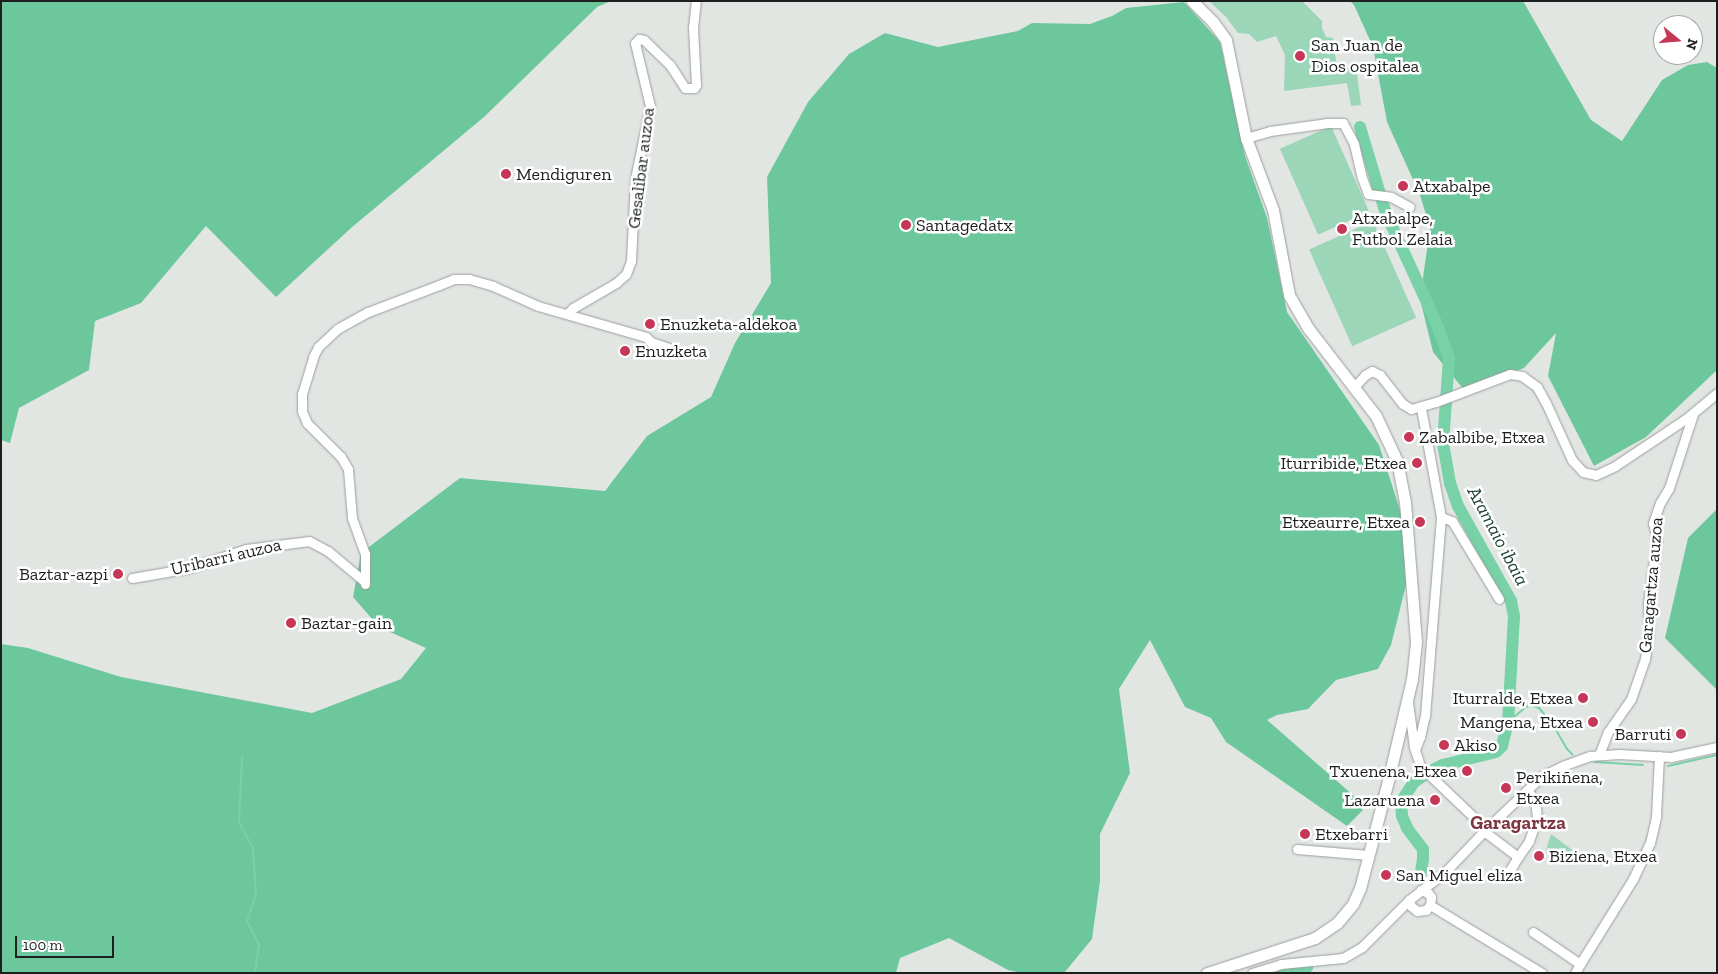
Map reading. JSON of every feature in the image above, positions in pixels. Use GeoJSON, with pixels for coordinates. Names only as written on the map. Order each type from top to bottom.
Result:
{"type":"FeatureCollection","features":[{"type":"Feature","properties":{"kind":"main road"},"geometry":{"type":"LineString","coordinates":[[1192,1],[1213,22],[1226,40],[1246,138],[1273,210],[1289,295],[1308,328],[1376,416],[1397,461],[1405,502],[1416,642],[1407,698],[1369,855],[1360,888],[1353,904],[1327,931],[1295,946],[1207,973]]}},
{"type":"Feature","properties":{"kind":"street","name":"Gesalibar auzoa"},"geometry":{"type":"LineString","coordinates":[[568,313],[573,308],[616,283],[626,274],[631,261],[635,179],[650,106],[635,43],[639,39],[644,40],[670,65],[685,88],[694,88],[696,85],[693,28],[696,1]]}},
{"type":"Feature","properties":{"kind":"street"},"geometry":{"type":"LineString","coordinates":[[1246,138],[1270,131],[1327,123],[1343,123],[1354,144],[1368,194],[1402,202],[1410,207]]}},
{"type":"Feature","properties":{"kind":"street","name":"Uribarri auzoa"},"geometry":{"type":"LineString","coordinates":[[132,578],[190,568],[246,548],[309,541],[328,551],[365,583],[365,554],[352,518],[348,468],[341,456],[312,429],[303,416],[302,394],[307,374],[318,346],[337,329],[368,312],[454,279],[477,281],[532,303],[568,313]]}},
{"type":"Feature","properties":{"kind":"street"},"geometry":{"type":"LineString","coordinates":[[568,313],[605,326],[646,337],[651,342],[670,348]]}},
{"type":"Feature","properties":{"kind":"street"},"geometry":{"type":"LineString","coordinates":[[1354,387],[1365,375],[1372,371],[1380,375],[1403,404],[1410,409],[1421,408],[1510,374],[1522,376],[1537,387],[1572,460],[1583,472],[1596,475],[1615,466],[1694,412],[1717,393]]}},
{"type":"Feature","properties":{"kind":"street"},"geometry":{"type":"LineString","coordinates":[[1414,750],[1420,737],[1425,716],[1441,517],[1421,408]]}},
{"type":"Feature","properties":{"kind":"street","name":"Garagartza auzoa"},"geometry":{"type":"LineString","coordinates":[[1599,755],[1608,732],[1632,699],[1645,659],[1649,630],[1648,604],[1656,539],[1653,523],[1660,503],[1669,488],[1694,412]]}},
{"type":"Feature","properties":{"kind":"street"},"geometry":{"type":"LineString","coordinates":[[1441,517],[1452,520],[1499,599]]}},
{"type":"Feature","properties":{"kind":"street"},"geometry":{"type":"LineString","coordinates":[[1407,698],[1414,750],[1416,759],[1423,770],[1486,830],[1518,857]]}},
{"type":"Feature","properties":{"kind":"street"},"geometry":{"type":"LineString","coordinates":[[1252,973],[1281,964],[1343,958],[1362,947],[1409,900],[1430,885],[1542,776],[1565,764],[1599,755],[1659,756],[1695,753],[1717,747]]}},
{"type":"Feature","properties":{"kind":"street"},"geometry":{"type":"LineString","coordinates":[[1574,973],[1633,879],[1650,842],[1656,816],[1659,756]]}},
{"type":"Feature","properties":{"kind":"street"},"geometry":{"type":"LineString","coordinates":[[1508,873],[1529,840],[1536,818],[1536,800],[1527,790]]}},
{"type":"Feature","properties":{"kind":"street"},"geometry":{"type":"LineString","coordinates":[[1297,849],[1369,855]]}},
{"type":"Feature","properties":{"kind":"street"},"geometry":{"type":"LineString","coordinates":[[1409,900],[1411,906],[1419,912],[1424,911],[1430,905],[1430,895],[1421,890]]}},
{"type":"Feature","properties":{"kind":"street"},"geometry":{"type":"LineString","coordinates":[[1430,905],[1542,973]]}},
{"type":"Feature","properties":{"kind":"street"},"geometry":{"type":"LineString","coordinates":[[1533,932],[1580,964]]}},
{"type":"Feature","properties":{"kind":"green space"},"geometry":{"type":"Polygon","coordinates":[[[1,1],[611,1],[597,7],[484,117],[351,228],[276,297],[206,226],[141,303],[95,321],[89,370],[19,408],[10,443],[1,440],[1,1]]]}},
{"type":"Feature","properties":{"kind":"green space"},"geometry":{"type":"Polygon","coordinates":[[[1209,1],[1302,1],[1322,21],[1322,28],[1326,37],[1333,38],[1337,68],[1356,66],[1361,105],[1351,106],[1347,83],[1284,91],[1285,55],[1276,36],[1257,42],[1249,34],[1238,33],[1226,17],[1209,1]]]}},
{"type":"Feature","properties":{"kind":"green space"},"geometry":{"type":"Polygon","coordinates":[[[1350,1],[1523,1],[1591,120],[1622,141],[1662,80],[1688,65],[1703,65],[1703,63],[1707,62],[1717,68],[1717,370],[1646,437],[1594,466],[1548,376],[1556,333],[1524,368],[1465,391],[1433,352],[1420,299],[1430,228],[1420,195],[1387,122],[1373,47],[1354,5],[1350,1]]]}},
{"type":"Feature","properties":{"kind":"green space"},"geometry":{"type":"Polygon","coordinates":[[[1184,2],[1220,42],[1245,156],[1267,218],[1287,312],[1379,445],[1402,516],[1408,577],[1391,645],[1378,669],[1336,680],[1308,709],[1277,715],[1267,720],[1354,796],[1363,810],[1347,826],[1226,742],[1211,718],[1185,707],[1150,640],[1119,689],[1130,773],[1100,834],[1100,881],[1092,939],[1064,973],[1022,973],[1008,970],[949,938],[900,958],[896,973],[1,973],[1,644],[28,648],[121,677],[312,713],[401,679],[426,648],[379,627],[353,597],[361,553],[460,478],[605,491],[647,436],[711,397],[735,343],[771,283],[767,177],[808,102],[849,54],[885,33],[938,47],[1018,31],[1032,23],[1090,24],[1112,16],[1126,8],[1184,2]]]}},
{"type":"Feature","properties":{"kind":"green space"},"geometry":{"type":"Polygon","coordinates":[[[1331,126],[1369,212],[1318,235],[1280,149],[1331,126]]]}},
{"type":"Feature","properties":{"kind":"green space"},"geometry":{"type":"Polygon","coordinates":[[[1373,221],[1416,318],[1352,346],[1309,249],[1373,221]]]}},
{"type":"Feature","properties":{"kind":"green space"},"geometry":{"type":"Polygon","coordinates":[[[1717,509],[1717,690],[1665,638],[1688,538],[1717,509]]]}},
{"type":"Feature","properties":{"kind":"green space"},"geometry":{"type":"Polygon","coordinates":[[[1551,834],[1579,855],[1574,865],[1546,850],[1551,834]]]}},
{"type":"Feature","properties":{"kind":"waterway","name":"Aramaio ibaia"},"geometry":{"type":"LineString","coordinates":[[1360,127],[1385,211],[1435,320],[1449,358],[1443,443],[1450,483],[1458,506],[1511,601],[1514,616],[1508,722],[1502,746],[1496,752],[1443,765],[1430,771],[1414,782],[1401,802],[1402,816],[1407,828],[1423,849],[1420,877]]}},
{"type":"Feature","properties":{"kind":"waterway"},"geometry":{"type":"LineString","coordinates":[[1508,722],[1526,707],[1531,705],[1539,708],[1552,723],[1567,749],[1573,755]]}},
{"type":"Feature","properties":{"kind":"waterway"},"geometry":{"type":"LineString","coordinates":[[1668,766],[1717,755]]}},
{"type":"Feature","properties":{"kind":"waterway"},"geometry":{"type":"LineString","coordinates":[[242,757],[239,822],[253,848],[256,895],[247,921],[259,945],[255,973]]}},
{"type":"Feature","properties":{"kind":"waterway"},"geometry":{"type":"LineString","coordinates":[[1595,762],[1643,765]]}},
{"type":"Feature","properties":{"kind":"waterway","name":"Aramaio ibaia"},"geometry":{"type":"LineString","coordinates":[[1283,973],[1307,967]]}},
{"type":"Feature","properties":{"kind":"place","name":"San Juan de Dios ospitalea"},"geometry":{"type":"Point","coordinates":[1300,56]}},
{"type":"Feature","properties":{"kind":"place","name":"Mendiguren"},"geometry":{"type":"Point","coordinates":[506,174]}},
{"type":"Feature","properties":{"kind":"place","name":"Atxabalpe"},"geometry":{"type":"Point","coordinates":[1403,186]}},
{"type":"Feature","properties":{"kind":"place","name":"Santagedatx"},"geometry":{"type":"Point","coordinates":[906,225]}},
{"type":"Feature","properties":{"kind":"place","name":"Atxabalpe, Futbol Zelaia"},"geometry":{"type":"Point","coordinates":[1342,229]}},
{"type":"Feature","properties":{"kind":"place","name":"Enuzketa-aldekoa"},"geometry":{"type":"Point","coordinates":[650,324]}},
{"type":"Feature","properties":{"kind":"place","name":"Enuzketa"},"geometry":{"type":"Point","coordinates":[625,351]}},
{"type":"Feature","properties":{"kind":"place","name":"Zabalbibe, Etxea"},"geometry":{"type":"Point","coordinates":[1409,437]}},
{"type":"Feature","properties":{"kind":"place","name":"Iturribide, Etxea"},"geometry":{"type":"Point","coordinates":[1417,463]}},
{"type":"Feature","properties":{"kind":"place","name":"Etxeaurre, Etxea"},"geometry":{"type":"Point","coordinates":[1420,522]}},
{"type":"Feature","properties":{"kind":"place","name":"Baztar-azpi"},"geometry":{"type":"Point","coordinates":[118,574]}},
{"type":"Feature","properties":{"kind":"place","name":"Baztar-gain"},"geometry":{"type":"Point","coordinates":[291,623]}},
{"type":"Feature","properties":{"kind":"place","name":"Iturralde, Etxea"},"geometry":{"type":"Point","coordinates":[1583,698]}},
{"type":"Feature","properties":{"kind":"place","name":"Mangena, Etxea"},"geometry":{"type":"Point","coordinates":[1593,722]}},
{"type":"Feature","properties":{"kind":"place","name":"Barruti"},"geometry":{"type":"Point","coordinates":[1681,734]}},
{"type":"Feature","properties":{"kind":"place","name":"Akiso"},"geometry":{"type":"Point","coordinates":[1444,745]}},
{"type":"Feature","properties":{"kind":"place","name":"Txuenena, Etxea"},"geometry":{"type":"Point","coordinates":[1467,771]}},
{"type":"Feature","properties":{"kind":"place","name":"Perikiñena, Etxea"},"geometry":{"type":"Point","coordinates":[1506,788]}},
{"type":"Feature","properties":{"kind":"place","name":"Lazaruena"},"geometry":{"type":"Point","coordinates":[1435,800]}},
{"type":"Feature","properties":{"kind":"place","name":"Etxebarri"},"geometry":{"type":"Point","coordinates":[1305,834]}},
{"type":"Feature","properties":{"kind":"place","name":"Biziena, Etxea"},"geometry":{"type":"Point","coordinates":[1539,856]}},
{"type":"Feature","properties":{"kind":"place","name":"San Miguel eliza"},"geometry":{"type":"Point","coordinates":[1386,875]}},
{"type":"Feature","properties":{"kind":"district","name":"Garagartza"},"geometry":{"type":"Point","coordinates":[1518,823]}}]}
